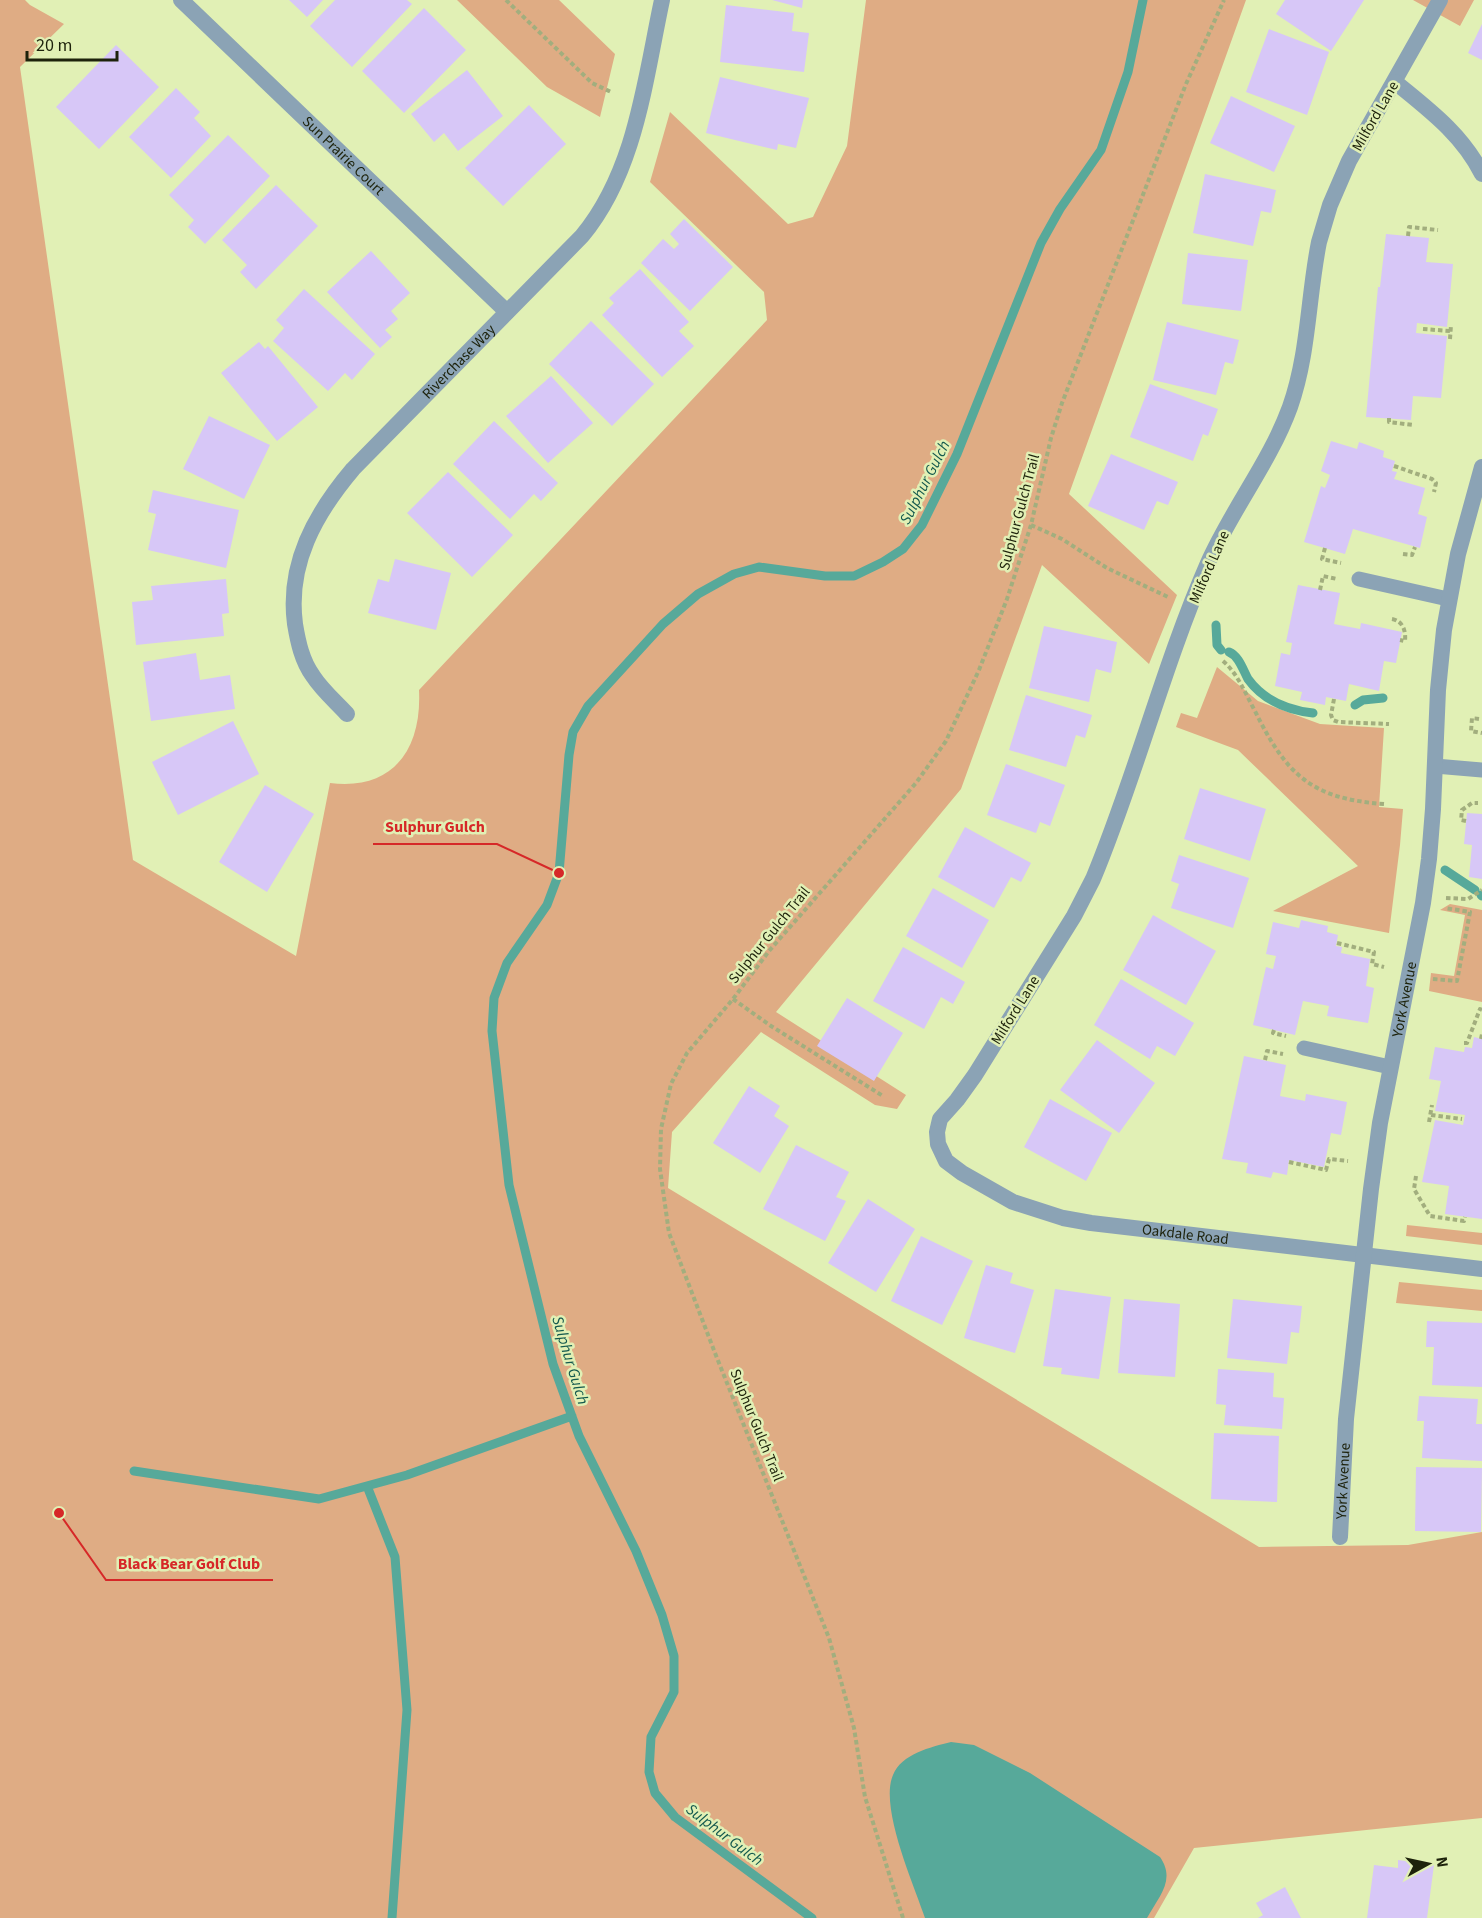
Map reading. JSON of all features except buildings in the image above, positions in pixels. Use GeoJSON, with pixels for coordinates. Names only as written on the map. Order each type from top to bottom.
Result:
{"type":"FeatureCollection","features":[{"type":"Feature","properties":{"kind":"street","name":"Sun Prairie Court"},"geometry":{"type":"LineString","coordinates":[[181,0],[507,312]]}},
{"type":"Feature","properties":{"kind":"street","name":"Riverchase Way"},"geometry":{"type":"LineString","coordinates":[[347,714],[313,676],[303,657],[297,637],[293,598],[298,563],[304,544],[322,509],[353,469],[592,224],[609,196],[623,163],[663,0]]}},
{"type":"Feature","properties":{"kind":"street","name":"Milford Lane"},"geometry":{"type":"LineString","coordinates":[[940,1119],[975,1075],[1074,916],[1093,879],[1208,564],[1234,512],[1271,449],[1291,406],[1303,360],[1315,264],[1324,222],[1349,161],[1440,0]]}},
{"type":"Feature","properties":{"kind":"street"},"geometry":{"type":"LineString","coordinates":[[1395,82],[1443,121],[1464,145],[1482,174]]}},
{"type":"Feature","properties":{"kind":"street","name":"York Avenue"},"geometry":{"type":"LineString","coordinates":[[1340,1537],[1346,1419],[1372,1178],[1390,1067],[1423,903],[1431,832],[1441,655],[1458,554],[1482,467]]}},
{"type":"Feature","properties":{"kind":"street","name":"Oakdale Road"},"geometry":{"type":"LineString","coordinates":[[940,1119],[937,1132],[938,1144],[942,1155],[951,1167],[1013,1202],[1063,1218],[1482,1269]]}},
{"type":"Feature","properties":{"kind":"lane"},"geometry":{"type":"LineString","coordinates":[[1359,579],[1449,599]]}},
{"type":"Feature","properties":{"kind":"lane"},"geometry":{"type":"LineString","coordinates":[[1435,766],[1482,770]]}},
{"type":"Feature","properties":{"kind":"lane"},"geometry":{"type":"LineString","coordinates":[[1304,1048],[1390,1067]]}},
{"type":"Feature","properties":{"kind":"path"},"geometry":{"type":"LineString","coordinates":[[506,0],[592,83],[611,92]]}},
{"type":"Feature","properties":{"kind":"path","name":"Sulphur Gulch Trail"},"geometry":{"type":"LineString","coordinates":[[903,1918],[865,1797],[854,1728],[829,1638],[676,1254],[664,1210],[659,1148],[665,1103],[671,1084],[687,1053],[733,999],[769,951],[916,783],[946,741],[979,670],[1007,599],[1031,525],[1051,438],[1062,403],[1186,84],[1224,0]]}},
{"type":"Feature","properties":{"kind":"path"},"geometry":{"type":"LineString","coordinates":[[1408,236],[1409,227],[1438,230]]}},
{"type":"Feature","properties":{"kind":"path"},"geometry":{"type":"LineString","coordinates":[[1450,325],[1450,339]]}},
{"type":"Feature","properties":{"kind":"path"},"geometry":{"type":"LineString","coordinates":[[1423,329],[1450,332]]}},
{"type":"Feature","properties":{"kind":"path"},"geometry":{"type":"LineString","coordinates":[[1389,418],[1389,422],[1413,425]]}},
{"type":"Feature","properties":{"kind":"path"},"geometry":{"type":"LineString","coordinates":[[1394,466],[1432,478],[1436,483],[1434,492]]}},
{"type":"Feature","properties":{"kind":"path"},"geometry":{"type":"LineString","coordinates":[[1031,525],[1062,539],[1107,568],[1173,599]]}},
{"type":"Feature","properties":{"kind":"path"},"geometry":{"type":"LineString","coordinates":[[1404,554],[1412,555],[1415,547]]}},
{"type":"Feature","properties":{"kind":"path"},"geometry":{"type":"LineString","coordinates":[[1325,548],[1322,559],[1341,563]]}},
{"type":"Feature","properties":{"kind":"path"},"geometry":{"type":"LineString","coordinates":[[1320,590],[1323,576],[1337,579]]}},
{"type":"Feature","properties":{"kind":"path"},"geometry":{"type":"LineString","coordinates":[[1392,619],[1400,623],[1406,633],[1405,641],[1400,640]]}},
{"type":"Feature","properties":{"kind":"path"},"geometry":{"type":"LineString","coordinates":[[1223,661],[1231,668],[1242,685],[1273,746],[1293,771],[1319,790],[1334,797],[1359,803],[1384,804]]}},
{"type":"Feature","properties":{"kind":"path"},"geometry":{"type":"LineString","coordinates":[[1334,699],[1331,715],[1333,720],[1389,724]]}},
{"type":"Feature","properties":{"kind":"path"},"geometry":{"type":"LineString","coordinates":[[1479,719],[1472,718],[1471,731],[1482,733]]}},
{"type":"Feature","properties":{"kind":"path"},"geometry":{"type":"LineString","coordinates":[[1466,821],[1461,820],[1462,810],[1472,802],[1478,803]]}},
{"type":"Feature","properties":{"kind":"path"},"geometry":{"type":"LineString","coordinates":[[1432,984],[1433,978],[1457,981],[1470,912],[1445,909],[1445,898],[1468,899],[1482,890]]}},
{"type":"Feature","properties":{"kind":"path"},"geometry":{"type":"LineString","coordinates":[[1337,943],[1374,952],[1372,964],[1384,967]]}},
{"type":"Feature","properties":{"kind":"path"},"geometry":{"type":"LineString","coordinates":[[733,999],[771,1026],[883,1096]]}},
{"type":"Feature","properties":{"kind":"path"},"geometry":{"type":"LineString","coordinates":[[1464,1043],[1467,1043],[1480,1009],[1482,1010]]}},
{"type":"Feature","properties":{"kind":"path"},"geometry":{"type":"LineString","coordinates":[[1481,1039],[1482,1034]]}},
{"type":"Feature","properties":{"kind":"path"},"geometry":{"type":"LineString","coordinates":[[1429,1122],[1432,1106]]}},
{"type":"Feature","properties":{"kind":"path"},"geometry":{"type":"LineString","coordinates":[[1431,1115],[1462,1119]]}},
{"type":"Feature","properties":{"kind":"path"},"geometry":{"type":"LineString","coordinates":[[1289,1162],[1326,1170],[1329,1159],[1347,1161]]}},
{"type":"Feature","properties":{"kind":"path"},"geometry":{"type":"LineString","coordinates":[[1416,1176],[1414,1189],[1430,1216],[1464,1221],[1465,1216]]}},
{"type":"Feature","properties":{"kind":"shaded area"},"geometry":{"type":"Polygon","coordinates":[[[0,0],[25,0],[64,24],[20,67],[133,860],[296,956],[330,783],[352,784],[371,780],[387,773],[399,762],[409,747],[415,731],[419,711],[419,690],[767,320],[764,292],[650,182],[670,112],[788,224],[813,217],[847,146],[866,0],[1246,0],[1069,494],[1177,595],[1149,664],[1042,565],[961,789],[776,1012],[906,1095],[897,1109],[875,1105],[761,1032],[672,1132],[668,1188],[1259,1547],[1408,1545],[1482,1532],[1482,1818],[1194,1848],[1154,1918],[0,1918],[0,0]]]}},
{"type":"Feature","properties":{"kind":"shaded area"},"geometry":{"type":"Polygon","coordinates":[[[457,0],[559,0],[615,54],[600,117],[547,87],[457,0]]]}},
{"type":"Feature","properties":{"kind":"shaded area"},"geometry":{"type":"Polygon","coordinates":[[[1413,0],[1474,0],[1460,26],[1413,0]]]}},
{"type":"Feature","properties":{"kind":"shaded area"},"geometry":{"type":"Polygon","coordinates":[[[1217,667],[1258,701],[1320,724],[1384,728],[1379,807],[1403,809],[1389,933],[1273,911],[1358,866],[1238,750],[1176,727],[1181,713],[1197,718],[1217,667]]]}},
{"type":"Feature","properties":{"kind":"shaded area"},"geometry":{"type":"Polygon","coordinates":[[[1450,904],[1482,910],[1482,1002],[1429,991],[1431,973],[1454,976],[1465,915],[1440,910],[1450,904]]]}},
{"type":"Feature","properties":{"kind":"shaded area"},"geometry":{"type":"Polygon","coordinates":[[[1407,1225],[1482,1233],[1482,1245],[1406,1236],[1407,1225]]]}},
{"type":"Feature","properties":{"kind":"shaded area"},"geometry":{"type":"Polygon","coordinates":[[[1399,1282],[1482,1290],[1482,1311],[1396,1303],[1399,1282]]]}},
{"type":"Feature","properties":{"kind":"water"},"geometry":{"type":"Polygon","coordinates":[[[951,1742],[974,1745],[1030,1773],[1160,1857],[1165,1865],[1166,1881],[1161,1895],[1147,1918],[925,1918],[894,1826],[890,1789],[893,1775],[903,1762],[918,1752],[951,1742]]]}},
{"type":"Feature","properties":{"kind":"waterway","name":"Sulphur Gulch"},"geometry":{"type":"LineString","coordinates":[[812,1918],[675,1817],[655,1793],[649,1772],[651,1737],[674,1692],[674,1656],[662,1615],[636,1551],[579,1436],[553,1364],[509,1185],[492,1031],[494,998],[507,963],[547,905],[559,873],[569,755],[573,732],[588,706],[663,624],[698,594],[734,574],[759,567],[825,576],[854,576],[903,549],[922,525],[957,454],[1041,243],[1060,209],[1101,150],[1128,72],[1143,0]]}},
{"type":"Feature","properties":{"kind":"waterway"},"geometry":{"type":"LineString","coordinates":[[1216,625],[1217,645],[1221,650]]}},
{"type":"Feature","properties":{"kind":"waterway"},"geometry":{"type":"LineString","coordinates":[[1229,652],[1238,660],[1254,687],[1269,699],[1294,710],[1313,713]]}},
{"type":"Feature","properties":{"kind":"waterway"},"geometry":{"type":"LineString","coordinates":[[1355,705],[1363,700],[1383,698]]}},
{"type":"Feature","properties":{"kind":"waterway"},"geometry":{"type":"LineString","coordinates":[[1445,870],[1475,890]]}},
{"type":"Feature","properties":{"kind":"waterway"},"geometry":{"type":"LineString","coordinates":[[134,1471],[319,1499],[407,1475],[572,1416]]}},
{"type":"Feature","properties":{"kind":"waterway"},"geometry":{"type":"LineString","coordinates":[[367,1486],[395,1557],[407,1710],[392,1918]]}},
{"type":"Feature","properties":{"kind":"place","name":"Sulphur Gulch"},"geometry":{"type":"Point","coordinates":[559,873]}},
{"type":"Feature","properties":{"kind":"place","name":"Black Bear Golf Club"},"geometry":{"type":"Point","coordinates":[59,1513]}}]}
